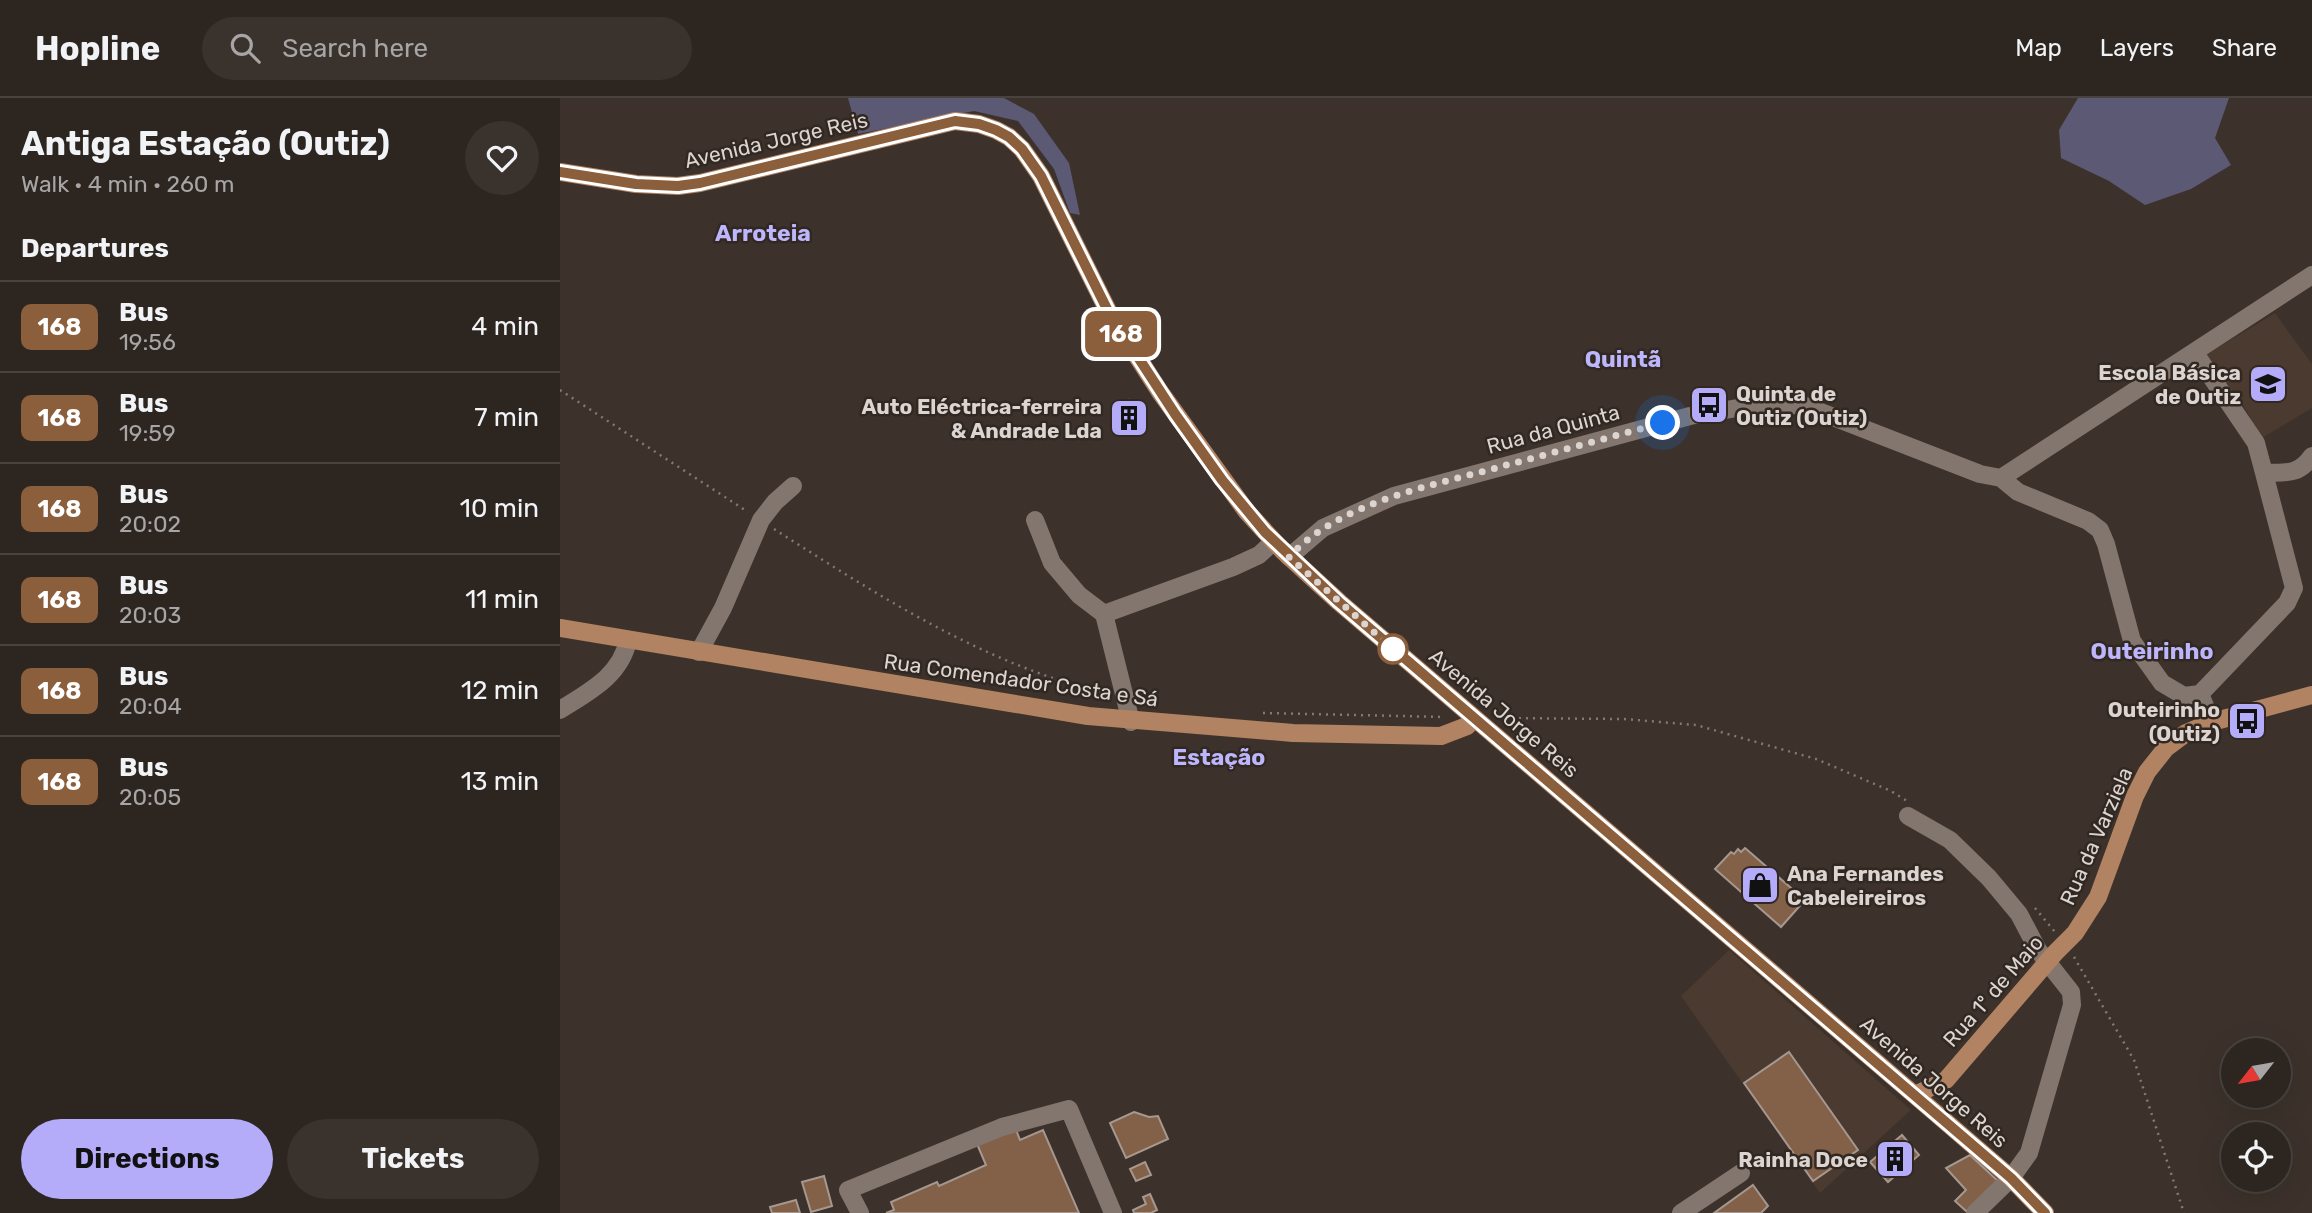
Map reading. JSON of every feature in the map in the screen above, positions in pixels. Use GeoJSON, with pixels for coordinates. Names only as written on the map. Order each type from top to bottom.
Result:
{"type":"FeatureCollection","features":[{"type":"Feature","properties":{"kind":"main road","name":"Avenida Jorge Reis"},"geometry":{"type":"LineString","coordinates":[[560,172],[619,182],[684,186],[727,178],[955,121],[979,124],[1003,133],[1022,149],[1041,176],[1093,283],[1130,348],[1222,480],[1273,542],[1474,718],[2011,1178],[2045,1213]]}},
{"type":"Feature","properties":{"kind":"main road","name":"Rua Comendador Costa e Sá"},"geometry":{"type":"LineString","coordinates":[[560,628],[1131,722],[1293,733],[1441,736],[1467,726],[1474,718]]}},
{"type":"Feature","properties":{"kind":"main road","name":"Rua da Varziela"},"geometry":{"type":"LineString","coordinates":[[2075,933],[2098,897],[2135,796],[2147,772],[2166,748],[2186,733],[2212,722],[2312,695]]}},
{"type":"Feature","properties":{"kind":"main road","name":"Rua 1º de Maio"},"geometry":{"type":"LineString","coordinates":[[1915,1095],[1946,1080],[2075,933]]}},
{"type":"Feature","properties":{"kind":"main road","name":"Rua 1º de Maio"},"geometry":{"type":"LineString","coordinates":[[1938,1115],[1946,1080]]}},
{"type":"Feature","properties":{"kind":"street"},"geometry":{"type":"LineString","coordinates":[[2001,478],[2195,354],[2312,275]]}},
{"type":"Feature","properties":{"kind":"street"},"geometry":{"type":"LineString","coordinates":[[2195,354],[2256,443],[2294,588],[2287,603],[2200,694],[2212,722]]}},
{"type":"Feature","properties":{"kind":"street","name":"Rua da Quinta"},"geometry":{"type":"LineString","coordinates":[[1289,557],[1323,528],[1394,496],[1690,416],[1767,403],[1805,406],[1980,474],[2001,478],[2018,492],[2088,521],[2100,530],[2106,544],[2132,641],[2162,683],[2184,696],[2200,694]]}},
{"type":"Feature","properties":{"kind":"street"},"geometry":{"type":"LineString","coordinates":[[2264,473],[2298,471],[2305,467],[2312,456]]}},
{"type":"Feature","properties":{"kind":"street"},"geometry":{"type":"LineString","coordinates":[[699,652],[723,608],[761,520],[793,486]]}},
{"type":"Feature","properties":{"kind":"street"},"geometry":{"type":"LineString","coordinates":[[1035,520],[1052,563],[1079,595],[1104,614],[1131,722]]}},
{"type":"Feature","properties":{"kind":"street"},"geometry":{"type":"LineString","coordinates":[[1104,614],[1233,567],[1259,555],[1273,542]]}},
{"type":"Feature","properties":{"kind":"street"},"geometry":{"type":"LineString","coordinates":[[560,710],[592,690],[615,670],[622,660],[628,640]]}},
{"type":"Feature","properties":{"kind":"street"},"geometry":{"type":"LineString","coordinates":[[1908,816],[1950,840],[1989,878],[2051,958],[2071,992],[2072,1005],[2029,1153],[2011,1178],[1975,1213]]}},
{"type":"Feature","properties":{"kind":"street"},"geometry":{"type":"LineString","coordinates":[[860,1213],[848,1190],[1002,1127],[1069,1109],[1113,1213]]}},
{"type":"Feature","properties":{"kind":"street"},"geometry":{"type":"LineString","coordinates":[[1681,1213],[1741,1173]]}},
{"type":"Feature","properties":{"kind":"shaded area"},"geometry":{"type":"Polygon","coordinates":[[[848,98],[1004,98],[1034,114],[1069,163],[1080,215],[1070,213],[1054,169],[1018,121],[974,111],[858,134],[848,98]]]}},
{"type":"Feature","properties":{"kind":"shaded area"},"geometry":{"type":"Polygon","coordinates":[[[2078,98],[2229,98],[2215,138],[2231,165],[2191,189],[2145,205],[2109,181],[2061,158],[2059,130],[2078,98]]]}},
{"type":"Feature","properties":{"kind":"shaded area","name":"Escola Básica de Outiz"},"geometry":{"type":"Polygon","coordinates":[[[2275,313],[2312,364],[2312,408],[2257,441],[2247,422],[2251,419],[2243,405],[2240,407],[2204,356],[2275,313]]]}},
{"type":"Feature","properties":{"kind":"shaded area"},"geometry":{"type":"Polygon","coordinates":[[[1729,950],[1911,1110],[1820,1193],[1681,996],[1729,950]]]}},
{"type":"Feature","properties":{"kind":"building","name":"Auto Eléctrica-ferreira & Andrade Lda"},"geometry":{"type":"Polygon","coordinates":[[[1129,400],[1146,425],[1129,436],[1112,412],[1129,400]]]}},
{"type":"Feature","properties":{"kind":"building","name":"Ana Fernandes Cabeleireiros"},"geometry":{"type":"Polygon","coordinates":[[[1745,848],[1805,900],[1781,927],[1715,869],[1731,852],[1734,854],[1738,849],[1741,852],[1745,848]]]}},
{"type":"Feature","properties":{"kind":"building"},"geometry":{"type":"Polygon","coordinates":[[[1789,1052],[1858,1150],[1813,1181],[1744,1083],[1789,1052]]]}},
{"type":"Feature","properties":{"kind":"building"},"geometry":{"type":"Polygon","coordinates":[[[1134,1112],[1149,1117],[1158,1116],[1168,1139],[1126,1158],[1110,1123],[1134,1112]]]}},
{"type":"Feature","properties":{"kind":"building"},"geometry":{"type":"Polygon","coordinates":[[[1015,1127],[1020,1140],[1043,1130],[1079,1213],[886,1213],[894,1210],[891,1202],[937,1182],[939,1186],[986,1165],[977,1144],[1015,1127]]]}},
{"type":"Feature","properties":{"kind":"building","name":"Rainha Doce"},"geometry":{"type":"Polygon","coordinates":[[[1902,1135],[1919,1155],[1888,1182],[1870,1162],[1902,1135]]]}},
{"type":"Feature","properties":{"kind":"building"},"geometry":{"type":"Polygon","coordinates":[[[1970,1155],[1998,1181],[1979,1205],[1966,1211],[1955,1201],[1966,1190],[1946,1168],[1970,1155]]]}},
{"type":"Feature","properties":{"kind":"building"},"geometry":{"type":"Polygon","coordinates":[[[1145,1162],[1151,1175],[1136,1181],[1130,1169],[1145,1162]]]}},
{"type":"Feature","properties":{"kind":"building"},"geometry":{"type":"Polygon","coordinates":[[[824,1176],[832,1206],[811,1212],[802,1182],[824,1176]]]}},
{"type":"Feature","properties":{"kind":"building"},"geometry":{"type":"Polygon","coordinates":[[[1753,1185],[1768,1206],[1761,1213],[1714,1213],[1753,1185]]]}},
{"type":"Feature","properties":{"kind":"building"},"geometry":{"type":"Polygon","coordinates":[[[1150,1194],[1157,1210],[1151,1213],[1134,1213],[1133,1210],[1146,1204],[1143,1197],[1150,1194]]]}},
{"type":"Feature","properties":{"kind":"building"},"geometry":{"type":"Polygon","coordinates":[[[796,1200],[800,1213],[772,1213],[770,1207],[796,1200]]]}},
{"type":"Feature","properties":{"kind":"bus line","name":"168"},"geometry":{"type":"LineString","coordinates":[[560,172],[619,182],[684,186],[727,178],[955,121],[979,124],[1009,137],[1033,162],[1093,283],[1130,348],[1222,480],[1273,542],[1339,602],[2011,1178],[2045,1213]]}},
{"type":"Feature","properties":{"kind":"place","name":"Escola Básica de Outiz"},"geometry":{"type":"Point","coordinates":[2268,384]}},
{"type":"Feature","properties":{"kind":"place","name":"Quinta de Outiz (Outiz)"},"geometry":{"type":"Point","coordinates":[1709,405]}},
{"type":"Feature","properties":{"kind":"place","name":"Auto Eléctrica-ferreira & Andrade Lda"},"geometry":{"type":"Point","coordinates":[1129,418]}},
{"type":"Feature","properties":{"kind":"place","name":"Outeirinho (Outiz)"},"geometry":{"type":"Point","coordinates":[2247,721]}},
{"type":"Feature","properties":{"kind":"place","name":"Ana Fernandes Cabeleireiros"},"geometry":{"type":"Point","coordinates":[1760,885]}},
{"type":"Feature","properties":{"kind":"place","name":"Rainha Doce"},"geometry":{"type":"Point","coordinates":[1895,1159]}},
{"type":"Feature","properties":{"kind":"district","name":"Arroteia"},"geometry":{"type":"Point","coordinates":[763,233]}},
{"type":"Feature","properties":{"kind":"district","name":"Quintã"},"geometry":{"type":"Point","coordinates":[1623,359]}},
{"type":"Feature","properties":{"kind":"district","name":"Outeirinho"},"geometry":{"type":"Point","coordinates":[2152,651]}},
{"type":"Feature","properties":{"kind":"district","name":"Estação"},"geometry":{"type":"Point","coordinates":[1219,757]}},
{"type":"Feature","properties":{"kind":"route"},"geometry":{"type":"LineString","coordinates":[[1393,649],[1289,557],[1304,542],[1323,528],[1394,496],[1663,423]]}}]}
